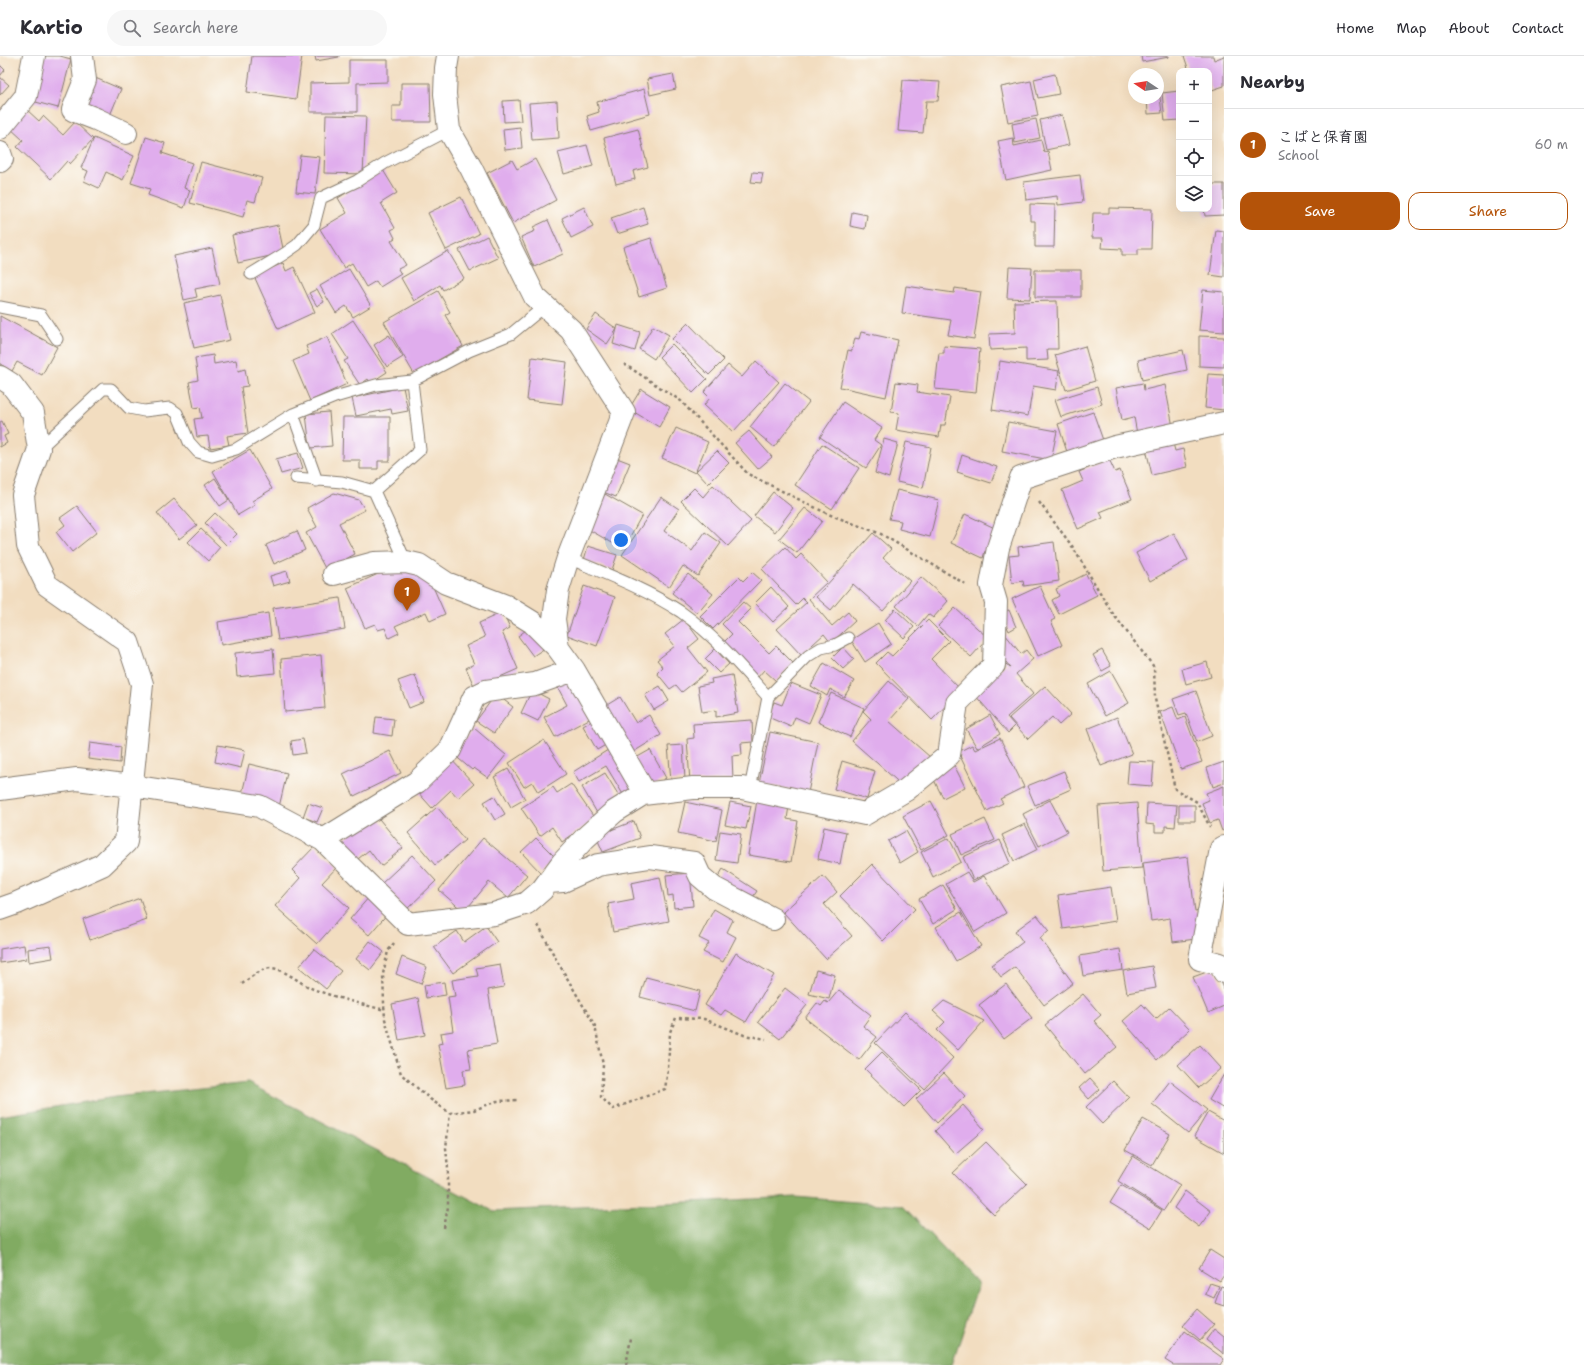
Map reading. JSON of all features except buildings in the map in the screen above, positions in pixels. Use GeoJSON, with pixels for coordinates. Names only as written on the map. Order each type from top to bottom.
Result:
{"type":"FeatureCollection","features":[{"type":"Feature","properties":{"kind":"street"},"geometry":{"type":"LineString","coordinates":[[0,128],[26,96],[34,56]]}},
{"type":"Feature","properties":{"kind":"street"},"geometry":{"type":"LineString","coordinates":[[82,56],[85,80],[73,110],[126,133]]}},
{"type":"Feature","properties":{"kind":"street"},"geometry":{"type":"LineString","coordinates":[[448,56],[445,94],[449,130],[471,168],[535,297],[572,330],[624,412],[568,558],[558,590],[554,619],[558,648]]}},
{"type":"Feature","properties":{"kind":"street"},"geometry":{"type":"LineString","coordinates":[[0,153],[2,159],[0,161]]}},
{"type":"Feature","properties":{"kind":"street"},"geometry":{"type":"LineString","coordinates":[[0,378],[11,384],[33,413],[39,449],[23,495],[28,546],[47,585],[128,642],[142,684],[126,842],[102,865],[17,903],[0,909]]}},
{"type":"Feature","properties":{"kind":"street"},"geometry":{"type":"LineString","coordinates":[[0,789],[77,779],[259,806],[323,840],[408,924],[494,914],[527,903],[542,890],[562,863],[614,812],[645,793],[693,788],[742,788],[864,814],[906,790],[948,755],[957,702],[994,665],[996,602],[991,585],[998,548],[1021,478],[1115,448],[1224,423]]}},
{"type":"Feature","properties":{"kind":"street"},"geometry":{"type":"LineString","coordinates":[[334,574],[374,563],[406,562],[419,565],[446,584],[506,606],[532,622],[558,648],[574,670],[645,793]]}},
{"type":"Feature","properties":{"kind":"street"},"geometry":{"type":"LineString","coordinates":[[323,840],[417,782],[450,750],[474,698],[486,690],[535,684],[574,670]]}},
{"type":"Feature","properties":{"kind":"street"},"geometry":{"type":"LineString","coordinates":[[1223,848],[1200,959],[1220,964],[1224,972]]}},
{"type":"Feature","properties":{"kind":"street"},"geometry":{"type":"LineString","coordinates":[[548,882],[563,881],[598,865],[650,857],[676,860],[694,864],[700,876],[714,888],[773,919]]}},
{"type":"Feature","properties":{"kind":"lane"},"geometry":{"type":"LineString","coordinates":[[251,274],[297,245],[314,225],[321,198],[357,182],[385,163],[449,130]]}},
{"type":"Feature","properties":{"kind":"lane"},"geometry":{"type":"LineString","coordinates":[[39,449],[104,389],[111,389],[128,408],[144,411],[170,408],[177,413],[189,442],[198,452],[212,456],[236,449],[293,414],[335,397],[376,385],[412,381],[468,351],[511,334],[545,306]]}},
{"type":"Feature","properties":{"kind":"lane"},"geometry":{"type":"LineString","coordinates":[[0,307],[42,315],[58,339]]}},
{"type":"Feature","properties":{"kind":"lane"},"geometry":{"type":"LineString","coordinates":[[374,491],[420,450],[412,381]]}},
{"type":"Feature","properties":{"kind":"lane"},"geometry":{"type":"LineString","coordinates":[[293,414],[317,481]]}},
{"type":"Feature","properties":{"kind":"lane"},"geometry":{"type":"LineString","coordinates":[[296,478],[342,482],[374,491]]}},
{"type":"Feature","properties":{"kind":"lane"},"geometry":{"type":"LineString","coordinates":[[374,491],[406,562]]}},
{"type":"Feature","properties":{"kind":"lane"},"geometry":{"type":"LineString","coordinates":[[568,558],[649,594],[680,612],[706,632],[768,697]]}},
{"type":"Feature","properties":{"kind":"lane"},"geometry":{"type":"LineString","coordinates":[[750,789],[768,697],[808,656],[821,648],[848,638]]}},
{"type":"Feature","properties":{"kind":"path"},"geometry":{"type":"LineString","coordinates":[[623,364],[681,401],[748,474],[828,514],[881,534],[996,602]]}},
{"type":"Feature","properties":{"kind":"path"},"geometry":{"type":"LineString","coordinates":[[1021,478],[1072,546],[1113,614],[1154,667],[1155,699],[1175,789],[1197,802],[1223,848]]}},
{"type":"Feature","properties":{"kind":"path"},"geometry":{"type":"LineString","coordinates":[[527,903],[556,959],[595,1026],[603,1065],[602,1097],[613,1108],[665,1089],[668,1069],[670,1032],[676,1018],[704,1019],[744,1034],[766,1039]]}},
{"type":"Feature","properties":{"kind":"path"},"geometry":{"type":"LineString","coordinates":[[408,924],[388,951],[383,974],[385,1019],[401,1074],[430,1099],[450,1113],[474,1110],[497,1102],[519,1100]]}},
{"type":"Feature","properties":{"kind":"path"},"geometry":{"type":"LineString","coordinates":[[242,984],[260,971],[272,968],[289,975],[312,989],[355,1003],[385,1010]]}},
{"type":"Feature","properties":{"kind":"path"},"geometry":{"type":"LineString","coordinates":[[444,1228],[448,1207],[448,1169],[446,1148],[450,1113]]}},
{"type":"Feature","properties":{"kind":"path"},"geometry":{"type":"LineString","coordinates":[[626,1365],[631,1338]]}},
{"type":"Feature","properties":{"kind":"green space"},"geometry":{"type":"Polygon","coordinates":[[[248,1083],[493,1211],[796,1197],[903,1206],[978,1285],[952,1365],[0,1365],[0,1116],[115,1097],[248,1083]]]}},
{"type":"Feature","properties":{"kind":"place","name":"こばと保育園"},"geometry":{"type":"Point","coordinates":[407,611]}}]}
